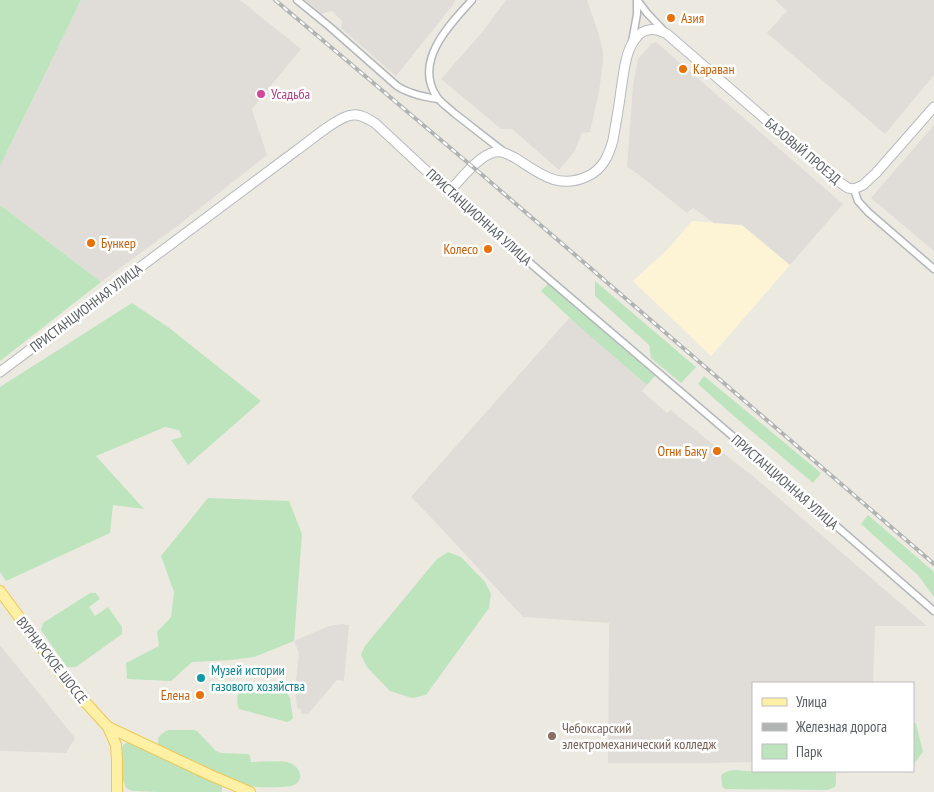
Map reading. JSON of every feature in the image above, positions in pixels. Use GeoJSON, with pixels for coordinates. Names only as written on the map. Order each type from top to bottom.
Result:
{"type":"FeatureCollection","features":[{"type":"Feature","properties":{"kind":"main road","name":"ВУРНАРСКОЕ ШОССЕ"},"geometry":{"type":"LineString","coordinates":[[0,590],[66,681],[108,727]]}},
{"type":"Feature","properties":{"kind":"main road"},"geometry":{"type":"LineString","coordinates":[[108,727],[116,745],[117,792]]}},
{"type":"Feature","properties":{"kind":"main road"},"geometry":{"type":"LineString","coordinates":[[108,727],[202,772],[250,792]]}},
{"type":"Feature","properties":{"kind":"street"},"geometry":{"type":"LineString","coordinates":[[297,0],[397,86],[403,90],[438,99]]}},
{"type":"Feature","properties":{"kind":"street"},"geometry":{"type":"LineString","coordinates":[[472,0],[449,26],[439,41],[432,57],[429,72],[430,85],[438,99],[505,153]]}},
{"type":"Feature","properties":{"kind":"street","name":"БАЗОВЫЙ ПРОЕЗД"},"geometry":{"type":"LineString","coordinates":[[637,1],[667,34],[832,177],[854,189],[863,185],[880,169],[934,107]]}},
{"type":"Feature","properties":{"kind":"street","name":"БАЗОВЫЙ ПРОЕЗД"},"geometry":{"type":"LineString","coordinates":[[505,153],[539,174],[551,180],[562,182],[582,179],[594,174],[601,168],[611,150],[624,72],[636,21],[637,1]]}},
{"type":"Feature","properties":{"kind":"street"},"geometry":{"type":"LineString","coordinates":[[631,46],[635,39],[645,30],[656,29],[667,34]]}},
{"type":"Feature","properties":{"kind":"street","name":"ПРИСТАНЦИОННАЯ УЛИЦА"},"geometry":{"type":"LineString","coordinates":[[0,372],[337,121],[346,116],[358,115],[375,123],[448,192],[544,276],[934,611]]}},
{"type":"Feature","properties":{"kind":"street"},"geometry":{"type":"LineString","coordinates":[[490,154],[494,144]]}},
{"type":"Feature","properties":{"kind":"street"},"geometry":{"type":"LineString","coordinates":[[448,192],[482,158],[497,152],[505,153]]}},
{"type":"Feature","properties":{"kind":"street"},"geometry":{"type":"LineString","coordinates":[[854,189],[858,201],[868,212],[934,269]]}},
{"type":"Feature","properties":{"kind":"shaded area"},"geometry":{"type":"Polygon","coordinates":[[[81,0],[240,0],[301,49],[252,109],[267,155],[176,227],[101,282],[0,205],[0,166],[81,0]]]}},
{"type":"Feature","properties":{"kind":"shaded area"},"geometry":{"type":"Polygon","coordinates":[[[305,0],[455,0],[396,76],[341,28],[342,21],[332,11],[321,14],[305,0]]]}},
{"type":"Feature","properties":{"kind":"shaded area"},"geometry":{"type":"Polygon","coordinates":[[[506,0],[587,0],[599,35],[603,51],[603,62],[599,92],[590,132],[582,133],[575,151],[559,170],[512,129],[501,129],[441,79],[484,30],[506,0]]]}},
{"type":"Feature","properties":{"kind":"shaded area"},"geometry":{"type":"Polygon","coordinates":[[[775,0],[934,0],[934,75],[885,134],[767,33],[787,11],[775,0]]]}},
{"type":"Feature","properties":{"kind":"shaded area"},"geometry":{"type":"Polygon","coordinates":[[[656,42],[843,204],[790,265],[742,225],[714,223],[693,208],[687,213],[627,167],[633,85],[638,59],[651,44],[656,42]]]}},
{"type":"Feature","properties":{"kind":"shaded area"},"geometry":{"type":"Polygon","coordinates":[[[934,125],[934,251],[871,198],[934,125]]]}},
{"type":"Feature","properties":{"kind":"shaded area"},"geometry":{"type":"Polygon","coordinates":[[[692,221],[742,225],[790,265],[711,356],[633,281],[668,249],[692,221]]]}},
{"type":"Feature","properties":{"kind":"shaded area"},"geometry":{"type":"Polygon","coordinates":[[[570,317],[647,385],[642,391],[667,413],[671,410],[753,476],[927,626],[875,626],[873,682],[752,682],[752,762],[608,763],[609,623],[523,617],[411,497],[570,317]]]}},
{"type":"Feature","properties":{"kind":"shaded area"},"geometry":{"type":"Polygon","coordinates":[[[349,625],[344,681],[337,680],[308,714],[301,714],[301,709],[297,708],[295,690],[299,653],[294,641],[329,626],[349,625]]]}},
{"type":"Feature","properties":{"kind":"shaded area"},"geometry":{"type":"Polygon","coordinates":[[[0,645],[75,738],[66,753],[0,751],[0,645]]]}},
{"type":"Feature","properties":{"kind":"green space"},"geometry":{"type":"Polygon","coordinates":[[[0,0],[81,0],[0,166],[0,0]]]}},
{"type":"Feature","properties":{"kind":"green space"},"geometry":{"type":"Polygon","coordinates":[[[0,205],[101,282],[0,361],[0,205]]]}},
{"type":"Feature","properties":{"kind":"green space"},"geometry":{"type":"Polygon","coordinates":[[[595,281],[696,367],[681,383],[651,358],[649,345],[595,296],[595,281]]]}},
{"type":"Feature","properties":{"kind":"green space"},"geometry":{"type":"Polygon","coordinates":[[[548,284],[655,376],[647,385],[541,291],[548,284]]]}},
{"type":"Feature","properties":{"kind":"green space"},"geometry":{"type":"Polygon","coordinates":[[[132,303],[168,327],[261,401],[188,465],[171,440],[182,437],[179,430],[165,427],[96,456],[144,509],[113,505],[110,533],[6,581],[0,572],[0,387],[132,303]]]}},
{"type":"Feature","properties":{"kind":"green space"},"geometry":{"type":"Polygon","coordinates":[[[704,376],[821,473],[813,483],[698,384],[704,376]]]}},
{"type":"Feature","properties":{"kind":"green space"},"geometry":{"type":"Polygon","coordinates":[[[208,498],[289,501],[302,534],[294,641],[254,657],[192,662],[171,681],[127,679],[126,663],[159,646],[157,632],[171,617],[174,592],[161,556],[208,498]]]}},
{"type":"Feature","properties":{"kind":"green space"},"geometry":{"type":"Polygon","coordinates":[[[868,515],[934,572],[934,597],[918,575],[861,524],[868,515]]]}},
{"type":"Feature","properties":{"kind":"green space"},"geometry":{"type":"Polygon","coordinates":[[[448,552],[461,557],[485,582],[491,594],[489,608],[426,695],[412,698],[390,691],[367,667],[361,655],[365,646],[437,559],[448,552]]]}},
{"type":"Feature","properties":{"kind":"green space"},"geometry":{"type":"Polygon","coordinates":[[[90,593],[96,593],[100,599],[89,607],[95,616],[108,607],[122,627],[122,634],[76,667],[67,667],[41,630],[43,623],[90,593]]]}},
{"type":"Feature","properties":{"kind":"green space"},"geometry":{"type":"Polygon","coordinates":[[[241,687],[283,687],[290,698],[293,718],[287,722],[239,709],[237,698],[241,687]]]}},
{"type":"Feature","properties":{"kind":"green space"},"geometry":{"type":"Polygon","coordinates":[[[916,723],[923,752],[914,764],[914,724],[916,723]]]}},
{"type":"Feature","properties":{"kind":"green space"},"geometry":{"type":"Polygon","coordinates":[[[168,730],[197,731],[216,751],[221,753],[248,754],[251,762],[277,761],[290,763],[299,770],[300,780],[292,786],[286,787],[245,786],[160,748],[159,737],[168,730]]]}},
{"type":"Feature","properties":{"kind":"green space"},"geometry":{"type":"Polygon","coordinates":[[[126,743],[131,743],[218,784],[222,787],[222,792],[134,791],[126,788],[123,780],[122,749],[126,743]]]}},
{"type":"Feature","properties":{"kind":"green space"},"geometry":{"type":"Polygon","coordinates":[[[734,770],[752,772],[836,772],[836,783],[835,787],[827,790],[725,789],[722,786],[721,776],[726,772],[734,770]]]}},
{"type":"Feature","properties":{"kind":"railway"},"geometry":{"type":"LineString","coordinates":[[275,0],[480,173],[934,564]]}},
{"type":"Feature","properties":{"kind":"place","name":"Азия"},"geometry":{"type":"Point","coordinates":[671,18]}},
{"type":"Feature","properties":{"kind":"place","name":"Караван"},"geometry":{"type":"Point","coordinates":[683,69]}},
{"type":"Feature","properties":{"kind":"place","name":"Усадьба"},"geometry":{"type":"Point","coordinates":[261,94]}},
{"type":"Feature","properties":{"kind":"place","name":"Бункер"},"geometry":{"type":"Point","coordinates":[91,243]}},
{"type":"Feature","properties":{"kind":"place","name":"Колесо"},"geometry":{"type":"Point","coordinates":[488,249]}},
{"type":"Feature","properties":{"kind":"place","name":"Огни Баку"},"geometry":{"type":"Point","coordinates":[717,451]}},
{"type":"Feature","properties":{"kind":"place","name":"Музей истории газового хозяйства"},"geometry":{"type":"Point","coordinates":[201,678]}},
{"type":"Feature","properties":{"kind":"place","name":"Елена"},"geometry":{"type":"Point","coordinates":[200,695]}},
{"type":"Feature","properties":{"kind":"place","name":"Чебоксарский электромеханический колледж"},"geometry":{"type":"Point","coordinates":[552,736]}}]}
